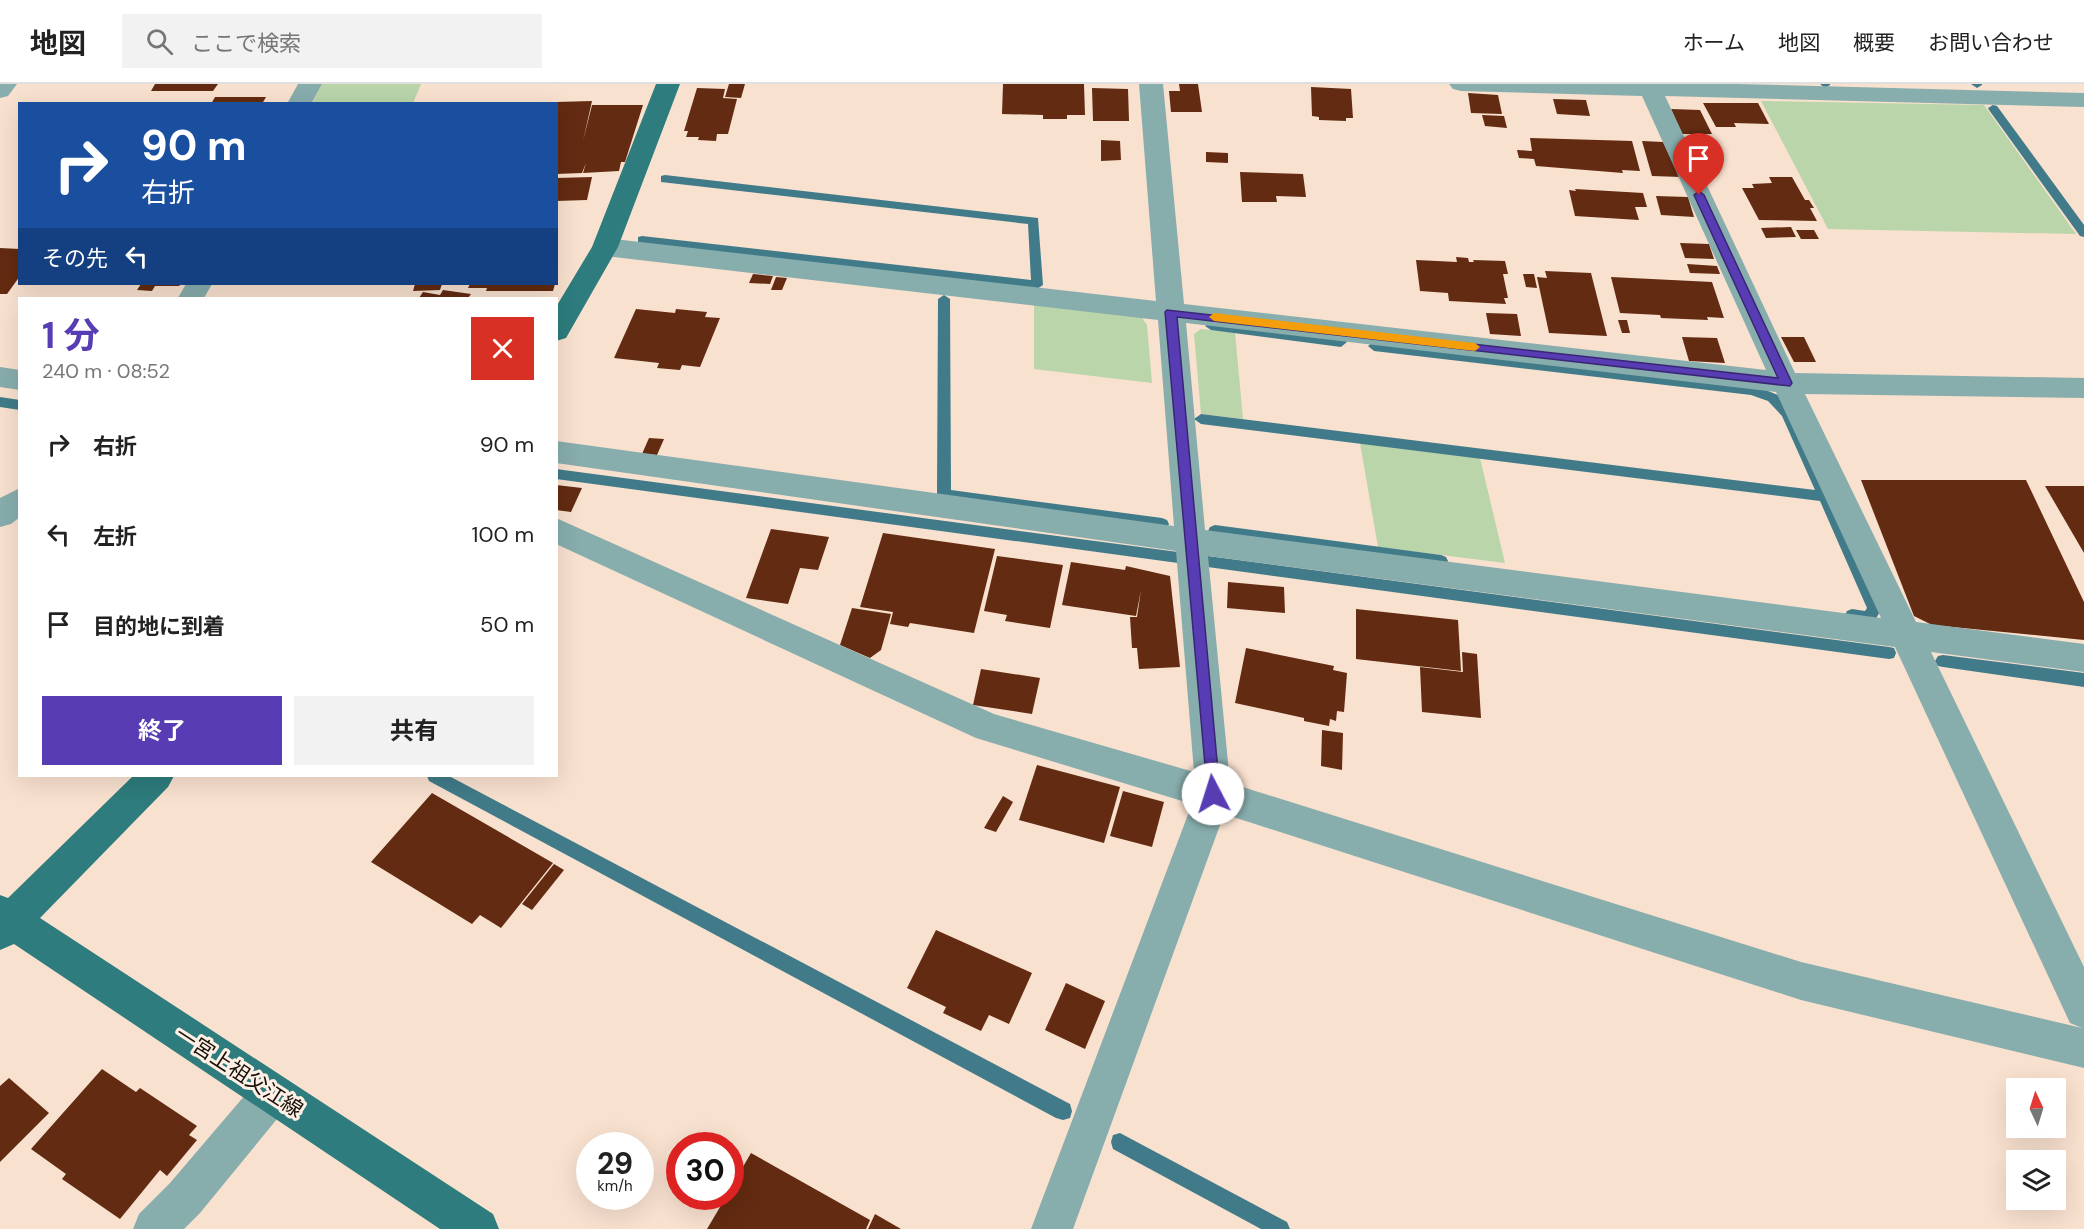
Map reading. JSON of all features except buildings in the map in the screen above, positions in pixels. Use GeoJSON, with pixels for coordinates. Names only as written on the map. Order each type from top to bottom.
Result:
{"type":"FeatureCollection","features":[{"type":"Feature","properties":{"kind":"main road"},"geometry":{"type":"LineString","coordinates":[[558,328],[605,247],[668,84]]}},
{"type":"Feature","properties":{"kind":"main road"},"geometry":{"type":"LineString","coordinates":[[4,922],[155,777]]}},
{"type":"Feature","properties":{"kind":"main road","name":"一宮上祖父江線"},"geometry":{"type":"LineString","coordinates":[[4,922],[273,1094],[467,1226]]}},
{"type":"Feature","properties":{"kind":"street"},"geometry":{"type":"LineString","coordinates":[[0,91],[5,84]]}},
{"type":"Feature","properties":{"kind":"street"},"geometry":{"type":"LineString","coordinates":[[300,102],[310,84]]}},
{"type":"Feature","properties":{"kind":"street"},"geometry":{"type":"LineString","coordinates":[[1052,1229],[1213,794],[1151,84]]}},
{"type":"Feature","properties":{"kind":"street"},"geometry":{"type":"LineString","coordinates":[[1461,84],[1649,87],[2084,100]]}},
{"type":"Feature","properties":{"kind":"street"},"geometry":{"type":"LineString","coordinates":[[1649,87],[1786,383],[2084,1009]]}},
{"type":"Feature","properties":{"kind":"street"},"geometry":{"type":"LineString","coordinates":[[605,247],[1786,383],[2084,388]]}},
{"type":"Feature","properties":{"kind":"street"},"geometry":{"type":"LineString","coordinates":[[0,377],[18,380]]}},
{"type":"Feature","properties":{"kind":"street"},"geometry":{"type":"LineString","coordinates":[[558,452],[1192,554],[1906,634],[2084,658]]}},
{"type":"Feature","properties":{"kind":"street"},"geometry":{"type":"LineString","coordinates":[[0,515],[18,502]]}},
{"type":"Feature","properties":{"kind":"street"},"geometry":{"type":"LineString","coordinates":[[558,531],[988,727],[1213,794],[1801,981],[2084,1048]]}},
{"type":"Feature","properties":{"kind":"street"},"geometry":{"type":"LineString","coordinates":[[154,1229],[184,1198],[273,1094]]}},
{"type":"Feature","properties":{"kind":"green space"},"geometry":{"type":"Polygon","coordinates":[[[322,84],[421,84],[413,102],[313,102],[322,84]]]}},
{"type":"Feature","properties":{"kind":"green space"},"geometry":{"type":"Polygon","coordinates":[[[1761,101],[1984,105],[2076,234],[1828,229],[1761,101]]]}},
{"type":"Feature","properties":{"kind":"green space"},"geometry":{"type":"Polygon","coordinates":[[[1034,304],[1140,315],[1147,325],[1152,383],[1034,369],[1034,304]]]}},
{"type":"Feature","properties":{"kind":"green space"},"geometry":{"type":"Polygon","coordinates":[[[1201,329],[1235,332],[1243,419],[1201,414],[1194,334],[1201,329]]]}},
{"type":"Feature","properties":{"kind":"green space"},"geometry":{"type":"Polygon","coordinates":[[[1360,443],[1480,458],[1505,563],[1378,547],[1360,443]]]}},
{"type":"Feature","properties":{"kind":"waterway"},"geometry":{"type":"LineString","coordinates":[[1993,108],[2084,233]]}},
{"type":"Feature","properties":{"kind":"waterway"},"geometry":{"type":"LineString","coordinates":[[642,240],[1037,285],[1034,221],[665,179]]}},
{"type":"Feature","properties":{"kind":"waterway"},"geometry":{"type":"LineString","coordinates":[[944,299],[944,494],[1162,524]]}},
{"type":"Feature","properties":{"kind":"waterway"},"geometry":{"type":"LineString","coordinates":[[1211,326],[1341,342]]}},
{"type":"Feature","properties":{"kind":"waterway"},"geometry":{"type":"LineString","coordinates":[[1374,346],[1753,390],[1773,398],[1787,413],[1875,608],[1869,618],[1852,615]]}},
{"type":"Feature","properties":{"kind":"waterway"},"geometry":{"type":"LineString","coordinates":[[0,402],[18,405]]}},
{"type":"Feature","properties":{"kind":"waterway"},"geometry":{"type":"LineString","coordinates":[[1201,419],[1823,496]]}},
{"type":"Feature","properties":{"kind":"waterway"},"geometry":{"type":"LineString","coordinates":[[558,474],[1889,653]]}},
{"type":"Feature","properties":{"kind":"waterway"},"geometry":{"type":"LineString","coordinates":[[1215,531],[1441,561]]}},
{"type":"Feature","properties":{"kind":"waterway"},"geometry":{"type":"LineString","coordinates":[[1943,661],[2084,680]]}},
{"type":"Feature","properties":{"kind":"waterway"},"geometry":{"type":"LineString","coordinates":[[437,777],[1063,1111]]}},
{"type":"Feature","properties":{"kind":"waterway"},"geometry":{"type":"LineString","coordinates":[[1120,1142],[1280,1229]]}},
{"type":"Feature","properties":{"kind":"slow traffic"},"geometry":{"type":"LineString","coordinates":[[1214,317],[1475,347]]}},
{"type":"Feature","properties":{"kind":"route"},"geometry":{"type":"LineString","coordinates":[[1213,794],[1171,312],[1786,383],[1699,195]]}}]}
